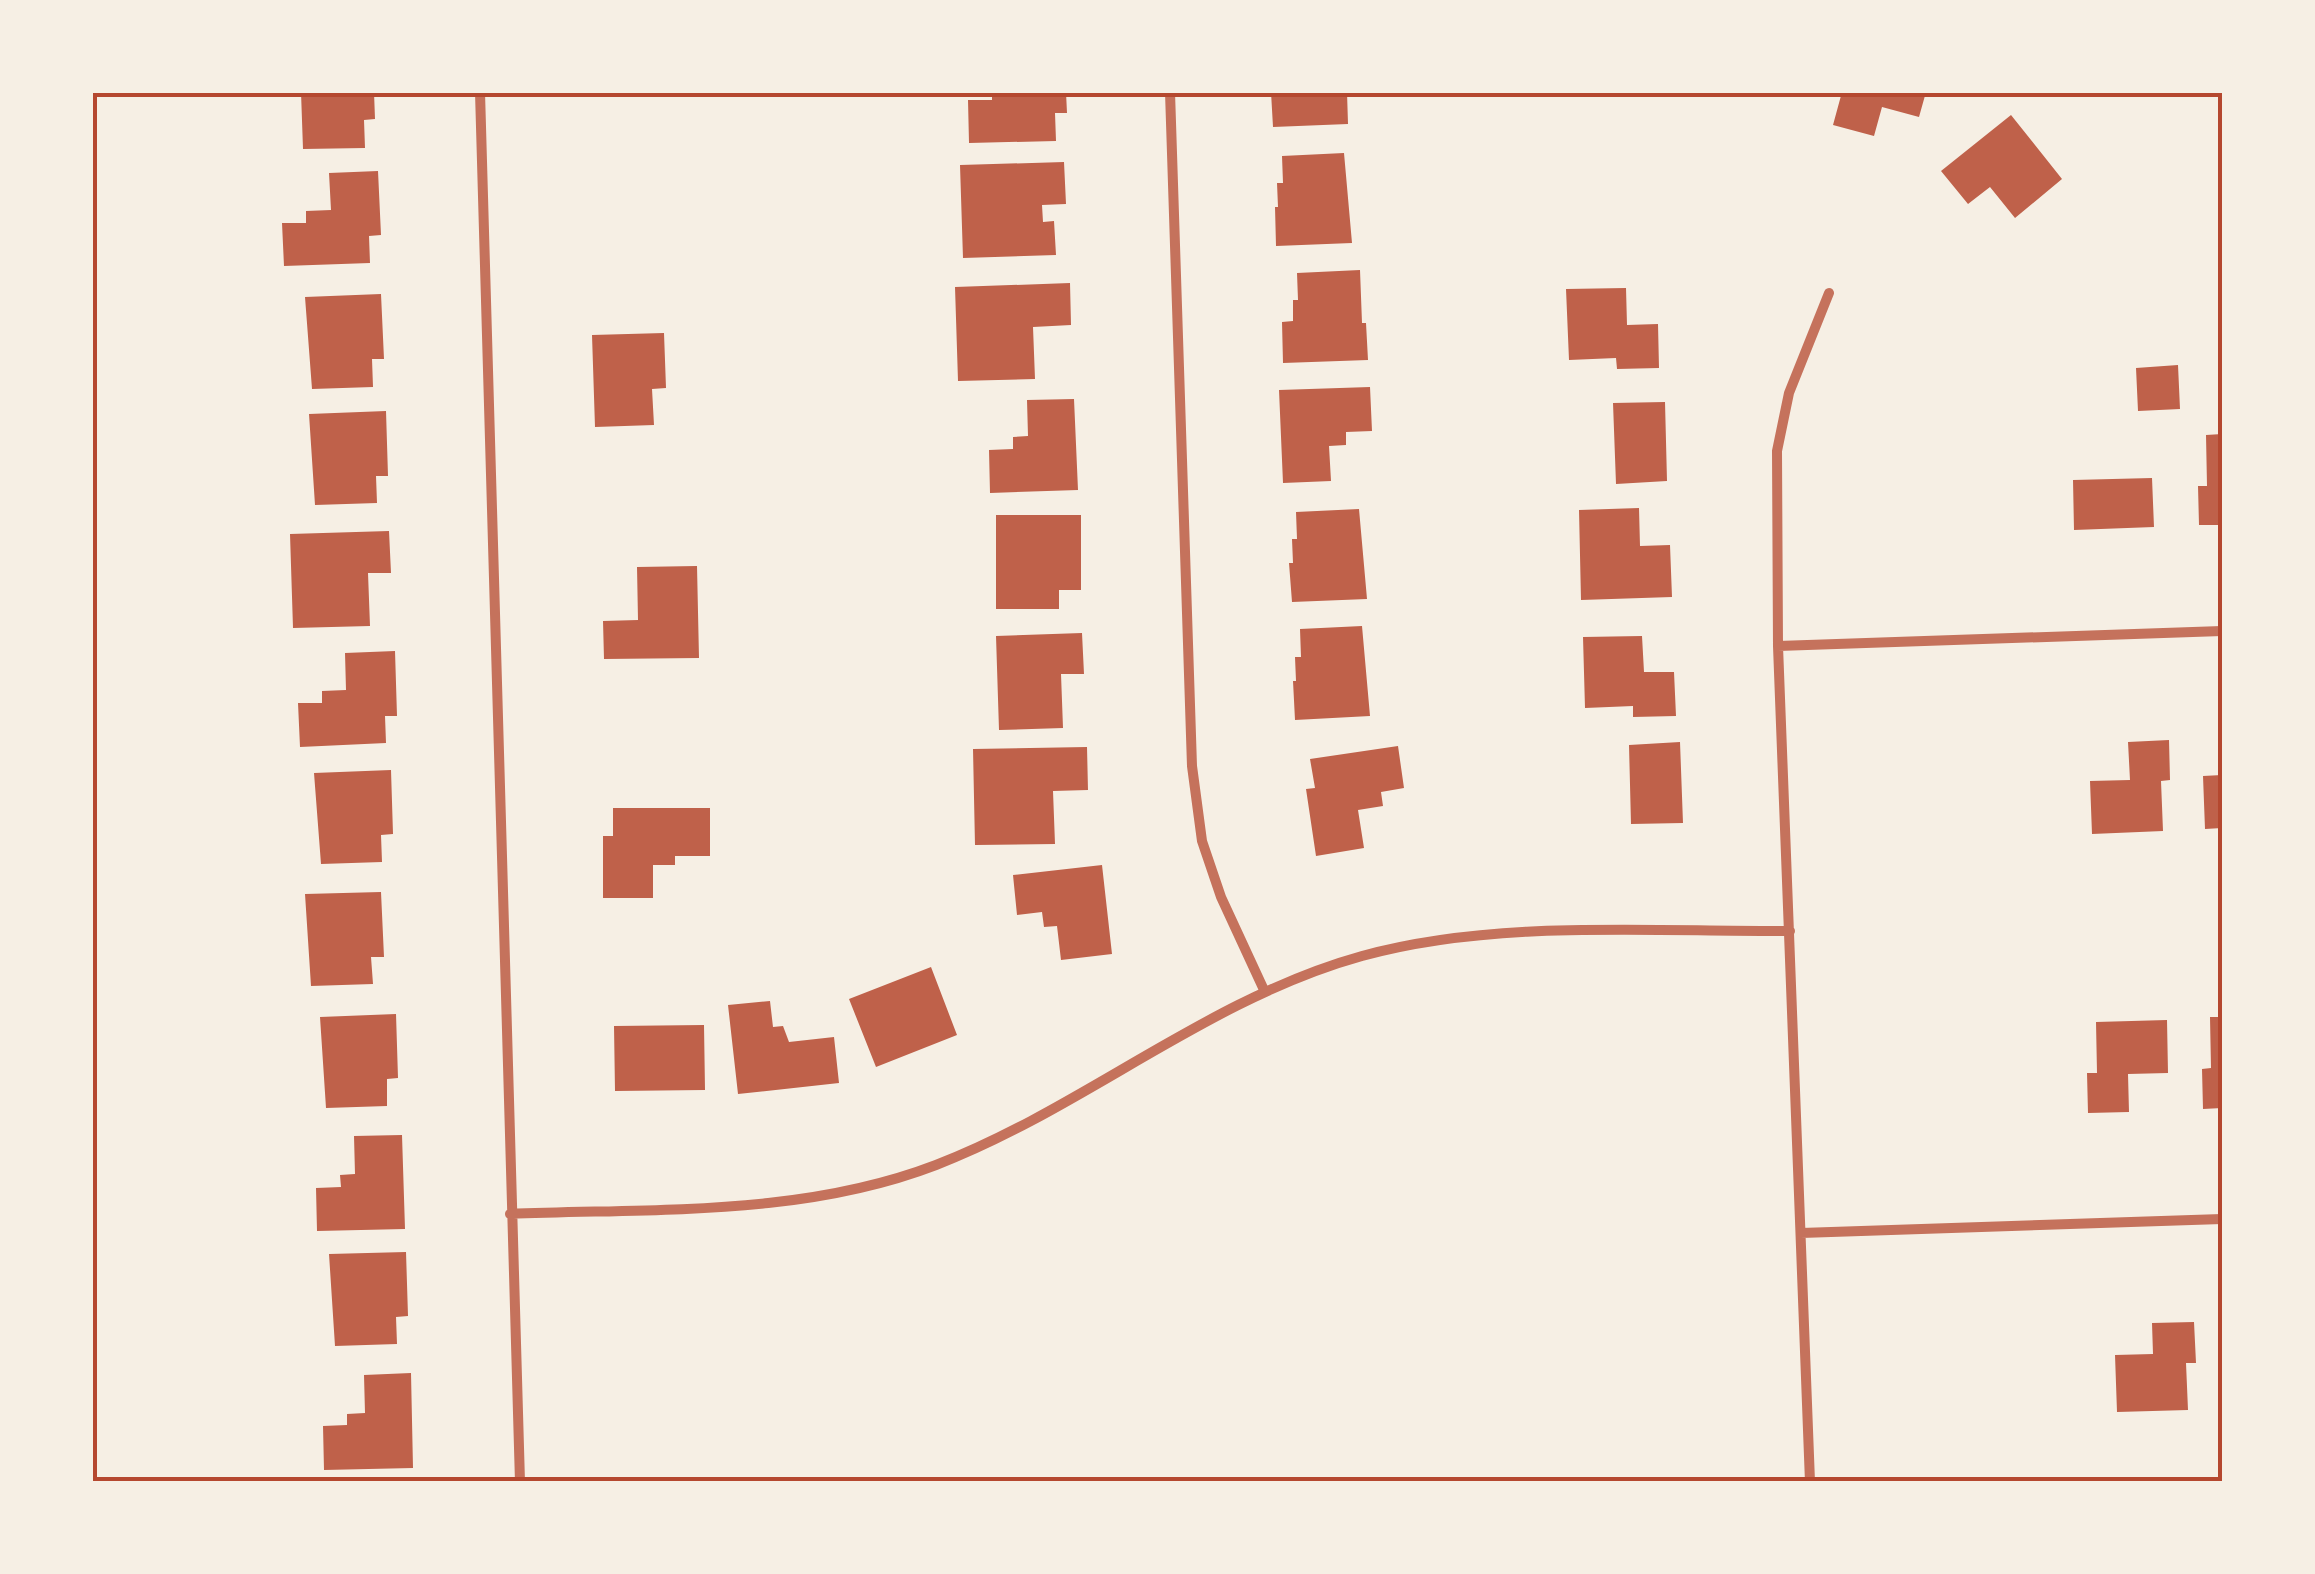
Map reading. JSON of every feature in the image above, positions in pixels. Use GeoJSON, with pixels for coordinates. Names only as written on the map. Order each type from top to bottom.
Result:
{"type":"FeatureCollection","features":[{"type":"Feature","properties":{"kind":"street"},"geometry":{"type":"LineString","coordinates":[[480,92],[520,1482]]}},
{"type":"Feature","properties":{"kind":"street"},"geometry":{"type":"LineString","coordinates":[[1170,92],[1192,766],[1202,841],[1221,896],[1264,990]]}},
{"type":"Feature","properties":{"kind":"street"},"geometry":{"type":"LineString","coordinates":[[1810,1482],[1778,646],[1777,451],[1789,393],[1829,292]]}},
{"type":"Feature","properties":{"kind":"street"},"geometry":{"type":"LineString","coordinates":[[1778,646],[2222,632]]}},
{"type":"Feature","properties":{"kind":"street"},"geometry":{"type":"LineString","coordinates":[[510,1214],[762,1204],[815,1198],[884,1182],[985,1144],[1264,990],[1366,955],[1464,937],[1514,933],[1790,930]]}},
{"type":"Feature","properties":{"kind":"street"},"geometry":{"type":"LineString","coordinates":[[1801,1233],[2222,1219]]}},
{"type":"Feature","properties":{"kind":"building"},"geometry":{"type":"Polygon","coordinates":[[[301,92],[374,92],[375,119],[364,120],[365,148],[303,149],[301,92]]]}},
{"type":"Feature","properties":{"kind":"building"},"geometry":{"type":"Polygon","coordinates":[[[992,92],[1066,92],[1067,113],[1055,113],[1056,141],[969,143],[968,100],[992,100],[992,92]]]}},
{"type":"Feature","properties":{"kind":"building"},"geometry":{"type":"Polygon","coordinates":[[[1271,92],[1347,92],[1348,124],[1273,127],[1271,92]]]}},
{"type":"Feature","properties":{"kind":"building"},"geometry":{"type":"Polygon","coordinates":[[[1842,92],[1926,92],[1919,117],[1882,107],[1874,136],[1833,125],[1842,92]]]}},
{"type":"Feature","properties":{"kind":"building"},"geometry":{"type":"Polygon","coordinates":[[[2011,115],[2062,179],[2015,218],[1990,187],[1968,204],[1941,171],[2011,115]]]}},
{"type":"Feature","properties":{"kind":"building"},"geometry":{"type":"Polygon","coordinates":[[[1344,153],[1352,243],[1276,246],[1275,207],[1277,183],[1283,183],[1282,156],[1344,153]]]}},
{"type":"Feature","properties":{"kind":"building"},"geometry":{"type":"Polygon","coordinates":[[[1064,162],[1066,204],[1042,205],[1043,222],[1054,221],[1056,255],[963,258],[960,165],[1064,162]]]}},
{"type":"Feature","properties":{"kind":"building"},"geometry":{"type":"Polygon","coordinates":[[[378,171],[381,235],[369,236],[370,263],[284,266],[282,223],[306,223],[306,211],[331,210],[329,173],[378,171]]]}},
{"type":"Feature","properties":{"kind":"building"},"geometry":{"type":"Polygon","coordinates":[[[1360,270],[1368,360],[1283,363],[1282,322],[1293,321],[1293,300],[1298,300],[1297,273],[1360,270]]]}},
{"type":"Feature","properties":{"kind":"building"},"geometry":{"type":"Polygon","coordinates":[[[1070,283],[1071,325],[1033,327],[1035,379],[958,381],[955,287],[1070,283]]]}},
{"type":"Feature","properties":{"kind":"building"},"geometry":{"type":"Polygon","coordinates":[[[1626,288],[1627,325],[1658,324],[1659,368],[1617,369],[1616,358],[1569,360],[1566,289],[1626,288]]]}},
{"type":"Feature","properties":{"kind":"building"},"geometry":{"type":"Polygon","coordinates":[[[381,294],[384,359],[372,359],[373,387],[312,389],[305,297],[381,294]]]}},
{"type":"Feature","properties":{"kind":"building"},"geometry":{"type":"Polygon","coordinates":[[[664,333],[666,388],[652,389],[654,425],[595,427],[592,335],[664,333]]]}},
{"type":"Feature","properties":{"kind":"building"},"geometry":{"type":"Polygon","coordinates":[[[2178,365],[2180,409],[2138,411],[2136,368],[2178,365]]]}},
{"type":"Feature","properties":{"kind":"building"},"geometry":{"type":"Polygon","coordinates":[[[1370,387],[1372,431],[1346,432],[1346,445],[1329,446],[1331,481],[1283,483],[1279,390],[1370,387]]]}},
{"type":"Feature","properties":{"kind":"building"},"geometry":{"type":"Polygon","coordinates":[[[1074,399],[1078,490],[990,493],[989,450],[1013,449],[1013,437],[1028,436],[1027,400],[1074,399]]]}},
{"type":"Feature","properties":{"kind":"building"},"geometry":{"type":"Polygon","coordinates":[[[1665,402],[1667,481],[1616,484],[1613,403],[1665,402]]]}},
{"type":"Feature","properties":{"kind":"building"},"geometry":{"type":"Polygon","coordinates":[[[386,411],[388,476],[376,476],[377,503],[315,505],[309,414],[386,411]]]}},
{"type":"Feature","properties":{"kind":"building"},"geometry":{"type":"Polygon","coordinates":[[[2222,434],[2222,525],[2199,525],[2198,486],[2207,486],[2206,435],[2222,434]]]}},
{"type":"Feature","properties":{"kind":"building"},"geometry":{"type":"Polygon","coordinates":[[[2152,478],[2154,527],[2074,530],[2073,480],[2152,478]]]}},
{"type":"Feature","properties":{"kind":"building"},"geometry":{"type":"Polygon","coordinates":[[[1639,508],[1640,546],[1670,545],[1672,597],[1581,600],[1579,510],[1639,508]]]}},
{"type":"Feature","properties":{"kind":"building"},"geometry":{"type":"Polygon","coordinates":[[[1359,509],[1367,599],[1292,602],[1289,563],[1293,563],[1292,539],[1297,539],[1296,512],[1359,509]]]}},
{"type":"Feature","properties":{"kind":"building"},"geometry":{"type":"Polygon","coordinates":[[[996,515],[1081,515],[1081,590],[1059,590],[1059,609],[996,609],[996,515]]]}},
{"type":"Feature","properties":{"kind":"building"},"geometry":{"type":"Polygon","coordinates":[[[389,531],[391,573],[368,573],[370,626],[293,628],[290,534],[389,531]]]}},
{"type":"Feature","properties":{"kind":"building"},"geometry":{"type":"Polygon","coordinates":[[[697,566],[699,658],[604,659],[603,621],[638,620],[637,567],[697,566]]]}},
{"type":"Feature","properties":{"kind":"building"},"geometry":{"type":"Polygon","coordinates":[[[1362,626],[1370,716],[1295,720],[1293,681],[1295,657],[1301,657],[1300,629],[1362,626]]]}},
{"type":"Feature","properties":{"kind":"building"},"geometry":{"type":"Polygon","coordinates":[[[1082,633],[1084,674],[1061,674],[1063,728],[999,730],[996,636],[1082,633]]]}},
{"type":"Feature","properties":{"kind":"building"},"geometry":{"type":"Polygon","coordinates":[[[1642,636],[1644,672],[1674,672],[1676,716],[1633,717],[1633,706],[1585,708],[1583,637],[1642,636]]]}},
{"type":"Feature","properties":{"kind":"building"},"geometry":{"type":"Polygon","coordinates":[[[395,651],[397,716],[385,716],[386,743],[300,747],[298,703],[322,703],[322,691],[346,690],[345,653],[395,651]]]}},
{"type":"Feature","properties":{"kind":"building"},"geometry":{"type":"Polygon","coordinates":[[[2169,740],[2170,780],[2161,781],[2163,831],[2092,834],[2090,781],[2130,780],[2128,742],[2169,740]]]}},
{"type":"Feature","properties":{"kind":"building"},"geometry":{"type":"Polygon","coordinates":[[[1680,742],[1683,823],[1631,824],[1629,745],[1680,742]]]}},
{"type":"Feature","properties":{"kind":"building"},"geometry":{"type":"Polygon","coordinates":[[[1398,746],[1404,788],[1381,792],[1383,806],[1358,810],[1364,848],[1316,856],[1306,789],[1315,788],[1310,759],[1398,746]]]}},
{"type":"Feature","properties":{"kind":"building"},"geometry":{"type":"Polygon","coordinates":[[[1087,747],[1088,790],[1053,791],[1055,844],[975,845],[973,749],[1087,747]]]}},
{"type":"Feature","properties":{"kind":"building"},"geometry":{"type":"Polygon","coordinates":[[[391,770],[393,834],[381,835],[382,862],[321,864],[314,773],[391,770]]]}},
{"type":"Feature","properties":{"kind":"building"},"geometry":{"type":"Polygon","coordinates":[[[2222,775],[2222,828],[2205,829],[2203,776],[2222,775]]]}},
{"type":"Feature","properties":{"kind":"building"},"geometry":{"type":"Polygon","coordinates":[[[613,808],[710,808],[710,856],[675,856],[675,865],[653,865],[653,898],[603,898],[603,836],[613,836],[613,808]]]}},
{"type":"Feature","properties":{"kind":"building"},"geometry":{"type":"Polygon","coordinates":[[[1102,865],[1112,954],[1061,960],[1057,926],[1044,927],[1042,912],[1017,915],[1013,875],[1102,865]]]}},
{"type":"Feature","properties":{"kind":"building"},"geometry":{"type":"Polygon","coordinates":[[[381,892],[384,957],[371,957],[373,984],[311,986],[305,894],[381,892]]]}},
{"type":"Feature","properties":{"kind":"building"},"geometry":{"type":"Polygon","coordinates":[[[931,967],[957,1035],[876,1067],[849,999],[931,967]]]}},
{"type":"Feature","properties":{"kind":"building"},"geometry":{"type":"Polygon","coordinates":[[[770,1001],[773,1027],[783,1026],[789,1042],[834,1037],[839,1083],[738,1094],[728,1005],[770,1001]]]}},
{"type":"Feature","properties":{"kind":"building"},"geometry":{"type":"Polygon","coordinates":[[[396,1014],[398,1078],[387,1079],[387,1106],[326,1108],[320,1017],[396,1014]]]}},
{"type":"Feature","properties":{"kind":"building"},"geometry":{"type":"Polygon","coordinates":[[[2210,1017],[2222,1017],[2222,1108],[2203,1109],[2202,1069],[2211,1068],[2210,1017]]]}},
{"type":"Feature","properties":{"kind":"building"},"geometry":{"type":"Polygon","coordinates":[[[2167,1020],[2168,1073],[2128,1074],[2129,1112],[2088,1113],[2087,1073],[2097,1073],[2096,1022],[2167,1020]]]}},
{"type":"Feature","properties":{"kind":"building"},"geometry":{"type":"Polygon","coordinates":[[[704,1025],[705,1090],[615,1091],[614,1026],[704,1025]]]}},
{"type":"Feature","properties":{"kind":"building"},"geometry":{"type":"Polygon","coordinates":[[[402,1135],[405,1229],[317,1231],[316,1188],[341,1187],[340,1175],[355,1174],[354,1136],[402,1135]]]}},
{"type":"Feature","properties":{"kind":"building"},"geometry":{"type":"Polygon","coordinates":[[[406,1252],[408,1316],[396,1317],[397,1344],[335,1346],[329,1254],[406,1252]]]}},
{"type":"Feature","properties":{"kind":"building"},"geometry":{"type":"Polygon","coordinates":[[[2194,1322],[2196,1363],[2186,1363],[2188,1410],[2117,1412],[2115,1355],[2153,1354],[2152,1323],[2194,1322]]]}},
{"type":"Feature","properties":{"kind":"building"},"geometry":{"type":"Polygon","coordinates":[[[411,1373],[413,1468],[324,1470],[323,1426],[347,1425],[347,1414],[365,1413],[364,1375],[411,1373]]]}}]}
